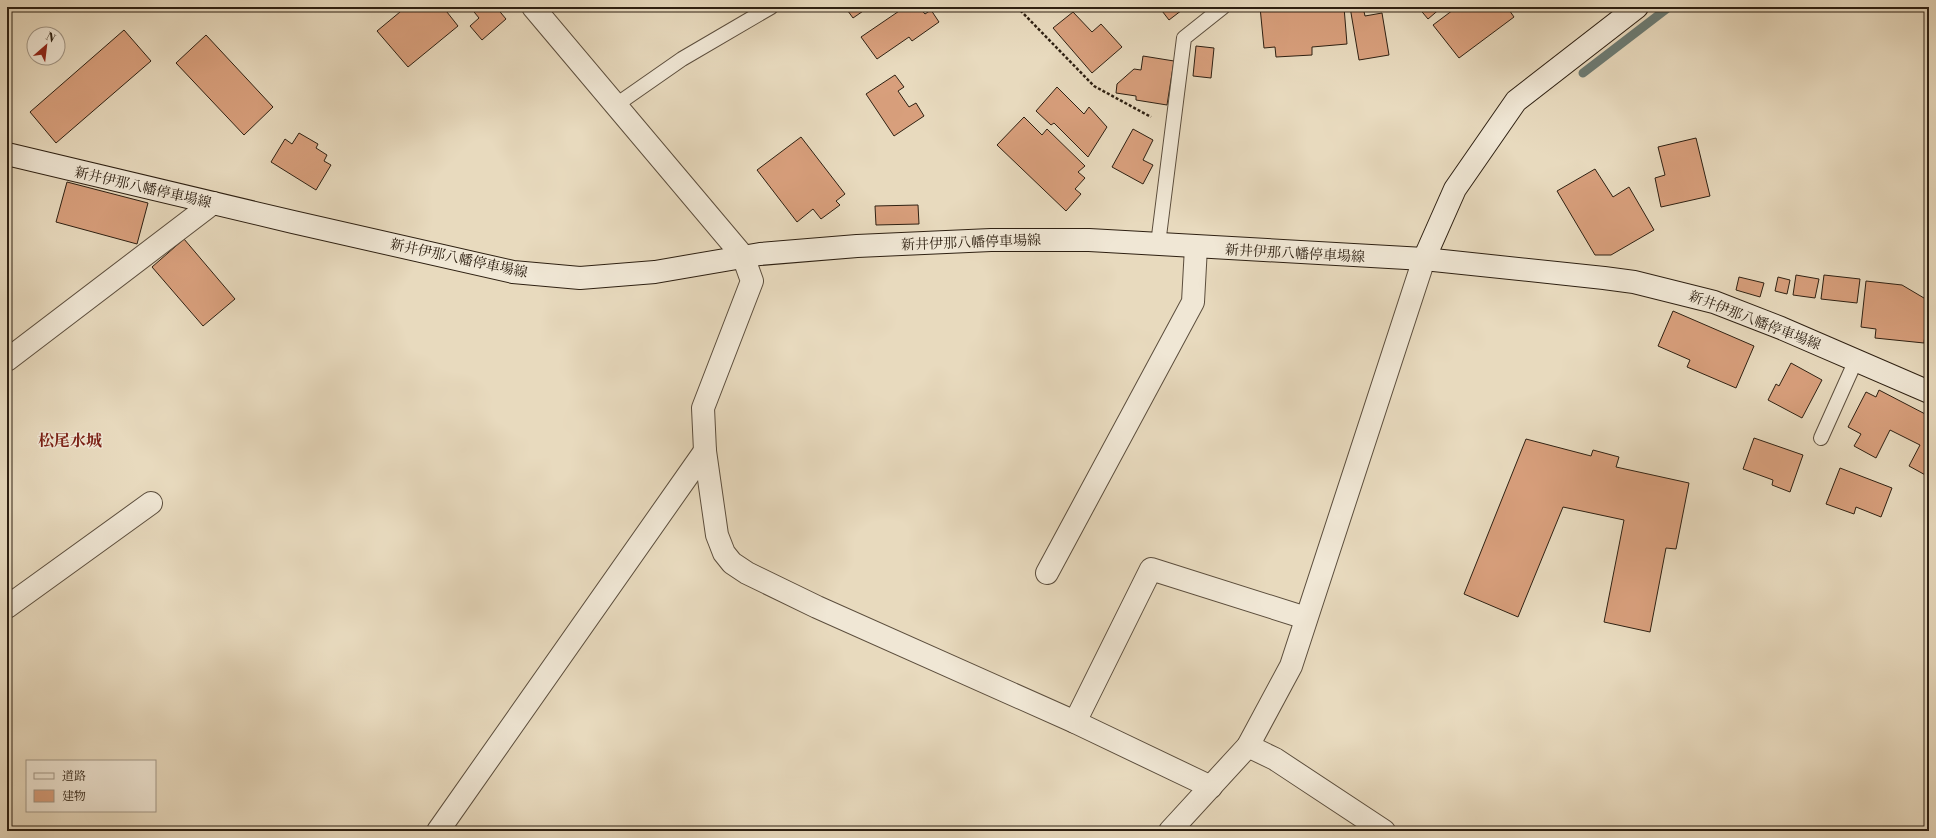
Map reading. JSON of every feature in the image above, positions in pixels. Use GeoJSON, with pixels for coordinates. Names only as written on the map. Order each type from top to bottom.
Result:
{"type":"FeatureCollection","features":[{"type":"Feature","properties":{"kind":"street"},"geometry":{"type":"LineString","coordinates":[[533,7],[743,256],[752,281],[703,408],[705,451],[717,535],[724,553],[732,563],[747,573],[817,606],[1075,722],[1211,786]]}},
{"type":"Feature","properties":{"kind":"street"},"geometry":{"type":"LineString","coordinates":[[1170,831],[1248,746],[1291,666],[1424,259],[1455,189],[1516,101],[1637,7]]}},
{"type":"Feature","properties":{"kind":"street","name":"新井伊那八幡停車場線"},"geometry":{"type":"LineString","coordinates":[[7,154],[513,272],[580,278],[655,272],[743,256],[857,246],[992,240],[1089,240],[1424,259],[1604,278],[1634,282],[1714,302],[1856,360],[1929,392]]}},
{"type":"Feature","properties":{"kind":"street"},"geometry":{"type":"LineString","coordinates":[[7,360],[213,203]]}},
{"type":"Feature","properties":{"kind":"street"},"geometry":{"type":"LineString","coordinates":[[1047,573],[1193,302],[1196,247]]}},
{"type":"Feature","properties":{"kind":"street"},"geometry":{"type":"LineString","coordinates":[[438,831],[705,451]]}},
{"type":"Feature","properties":{"kind":"street"},"geometry":{"type":"LineString","coordinates":[[7,607],[150,504]]}},
{"type":"Feature","properties":{"kind":"street"},"geometry":{"type":"LineString","coordinates":[[1075,722],[1151,569],[1306,618]]}},
{"type":"Feature","properties":{"kind":"street"},"geometry":{"type":"LineString","coordinates":[[1248,746],[1275,759],[1384,831]]}},
{"type":"Feature","properties":{"kind":"lane"},"geometry":{"type":"LineString","coordinates":[[616,105],[682,59],[771,7]]}},
{"type":"Feature","properties":{"kind":"lane"},"geometry":{"type":"LineString","coordinates":[[1158,244],[1184,38],[1223,7]]}},
{"type":"Feature","properties":{"kind":"lane"},"geometry":{"type":"LineString","coordinates":[[1821,438],[1856,360]]}},
{"type":"Feature","properties":{"kind":"path"},"geometry":{"type":"LineString","coordinates":[[1017,7],[1094,86],[1172,128]]}},
{"type":"Feature","properties":{"kind":"building"},"geometry":{"type":"Polygon","coordinates":[[[406,7],[443,7],[458,26],[408,67],[377,31],[406,7]]]}},
{"type":"Feature","properties":{"kind":"building"},"geometry":{"type":"Polygon","coordinates":[[[470,7],[496,7],[506,19],[482,40],[470,26],[479,18],[470,7]]]}},
{"type":"Feature","properties":{"kind":"building"},"geometry":{"type":"Polygon","coordinates":[[[845,7],[869,7],[853,18],[845,7]]]}},
{"type":"Feature","properties":{"kind":"building"},"geometry":{"type":"Polygon","coordinates":[[[905,7],[919,7],[925,14],[931,10],[939,22],[912,41],[909,37],[877,59],[861,37],[905,7]]]}},
{"type":"Feature","properties":{"kind":"building"},"geometry":{"type":"Polygon","coordinates":[[[1159,7],[1186,7],[1169,20],[1159,7]]]}},
{"type":"Feature","properties":{"kind":"building"},"geometry":{"type":"Polygon","coordinates":[[[1260,7],[1344,7],[1347,44],[1312,47],[1312,55],[1276,57],[1275,47],[1264,48],[1260,7]]]}},
{"type":"Feature","properties":{"kind":"building"},"geometry":{"type":"Polygon","coordinates":[[[1350,7],[1363,7],[1365,16],[1382,13],[1389,55],[1359,60],[1350,7]]]}},
{"type":"Feature","properties":{"kind":"building"},"geometry":{"type":"Polygon","coordinates":[[[1418,7],[1442,7],[1428,19],[1418,7]]]}},
{"type":"Feature","properties":{"kind":"building"},"geometry":{"type":"Polygon","coordinates":[[[1457,7],[1507,7],[1514,17],[1459,58],[1433,25],[1457,7]]]}},
{"type":"Feature","properties":{"kind":"building"},"geometry":{"type":"Polygon","coordinates":[[[1073,12],[1092,32],[1101,24],[1122,47],[1092,73],[1053,28],[1073,12]]]}},
{"type":"Feature","properties":{"kind":"building"},"geometry":{"type":"Polygon","coordinates":[[[124,30],[151,61],[56,143],[30,112],[124,30]]]}},
{"type":"Feature","properties":{"kind":"building"},"geometry":{"type":"Polygon","coordinates":[[[206,35],[273,107],[244,135],[176,63],[206,35]]]}},
{"type":"Feature","properties":{"kind":"building"},"geometry":{"type":"Polygon","coordinates":[[[1196,46],[1214,48],[1211,78],[1193,76],[1196,46]]]}},
{"type":"Feature","properties":{"kind":"building"},"geometry":{"type":"Polygon","coordinates":[[[1143,56],[1174,61],[1167,105],[1136,100],[1136,96],[1116,93],[1117,84],[1134,69],[1141,70],[1143,56]]]}},
{"type":"Feature","properties":{"kind":"building"},"geometry":{"type":"Polygon","coordinates":[[[895,75],[904,87],[898,91],[909,107],[916,103],[924,116],[894,136],[866,94],[895,75]]]}},
{"type":"Feature","properties":{"kind":"building"},"geometry":{"type":"Polygon","coordinates":[[[1057,87],[1084,114],[1089,107],[1107,127],[1088,157],[1054,123],[1051,125],[1036,111],[1057,87]]]}},
{"type":"Feature","properties":{"kind":"building"},"geometry":{"type":"Polygon","coordinates":[[[1024,117],[1042,135],[1047,129],[1085,166],[1078,172],[1085,178],[1075,189],[1081,194],[1066,211],[997,145],[1024,117]]]}},
{"type":"Feature","properties":{"kind":"building"},"geometry":{"type":"Polygon","coordinates":[[[1133,129],[1153,140],[1143,160],[1153,165],[1143,184],[1112,167],[1133,129]]]}},
{"type":"Feature","properties":{"kind":"building"},"geometry":{"type":"Polygon","coordinates":[[[299,133],[318,144],[316,148],[327,155],[324,161],[331,165],[316,190],[271,162],[285,139],[292,144],[299,133]]]}},
{"type":"Feature","properties":{"kind":"building"},"geometry":{"type":"Polygon","coordinates":[[[801,137],[845,194],[836,201],[840,205],[821,219],[813,209],[797,222],[757,170],[801,137]]]}},
{"type":"Feature","properties":{"kind":"building"},"geometry":{"type":"Polygon","coordinates":[[[1696,138],[1710,196],[1661,207],[1655,178],[1665,175],[1658,147],[1696,138]]]}},
{"type":"Feature","properties":{"kind":"building"},"geometry":{"type":"Polygon","coordinates":[[[1595,169],[1613,197],[1629,187],[1654,230],[1611,255],[1595,255],[1557,191],[1595,169]]]}},
{"type":"Feature","properties":{"kind":"building"},"geometry":{"type":"Polygon","coordinates":[[[67,182],[148,203],[137,244],[56,222],[67,182]]]}},
{"type":"Feature","properties":{"kind":"building"},"geometry":{"type":"Polygon","coordinates":[[[918,205],[919,224],[876,225],[875,206],[918,205]]]}},
{"type":"Feature","properties":{"kind":"building"},"geometry":{"type":"Polygon","coordinates":[[[184,239],[235,299],[203,326],[152,267],[184,239]]]}},
{"type":"Feature","properties":{"kind":"building"},"geometry":{"type":"Polygon","coordinates":[[[1796,275],[1819,279],[1815,298],[1793,295],[1796,275]]]}},
{"type":"Feature","properties":{"kind":"building"},"geometry":{"type":"Polygon","coordinates":[[[1824,275],[1860,279],[1857,303],[1821,299],[1824,275]]]}},
{"type":"Feature","properties":{"kind":"building"},"geometry":{"type":"Polygon","coordinates":[[[1739,277],[1764,283],[1760,297],[1736,290],[1739,277]]]}},
{"type":"Feature","properties":{"kind":"building"},"geometry":{"type":"Polygon","coordinates":[[[1778,277],[1790,280],[1787,294],[1775,291],[1778,277]]]}},
{"type":"Feature","properties":{"kind":"building"},"geometry":{"type":"Polygon","coordinates":[[[1866,281],[1902,285],[1929,301],[1929,326],[1926,326],[1924,343],[1875,338],[1876,329],[1861,327],[1866,281]]]}},
{"type":"Feature","properties":{"kind":"building"},"geometry":{"type":"Polygon","coordinates":[[[1673,311],[1754,346],[1736,388],[1687,367],[1690,360],[1658,346],[1673,311]]]}},
{"type":"Feature","properties":{"kind":"building"},"geometry":{"type":"Polygon","coordinates":[[[1791,363],[1822,380],[1802,418],[1768,400],[1776,384],[1779,386],[1791,363]]]}},
{"type":"Feature","properties":{"kind":"building"},"geometry":{"type":"Polygon","coordinates":[[[1879,390],[1929,416],[1929,477],[1909,466],[1920,445],[1890,430],[1876,458],[1854,446],[1861,434],[1848,427],[1866,392],[1876,397],[1879,390]]]}},
{"type":"Feature","properties":{"kind":"building"},"geometry":{"type":"Polygon","coordinates":[[[1754,438],[1803,455],[1790,492],[1772,485],[1773,480],[1743,469],[1754,438]]]}},
{"type":"Feature","properties":{"kind":"building"},"geometry":{"type":"Polygon","coordinates":[[[1526,439],[1591,456],[1593,450],[1619,457],[1616,467],[1689,483],[1676,549],[1666,548],[1650,632],[1604,622],[1624,520],[1563,507],[1518,617],[1464,594],[1526,439]]]}},
{"type":"Feature","properties":{"kind":"building"},"geometry":{"type":"Polygon","coordinates":[[[1840,468],[1892,488],[1881,517],[1856,507],[1854,514],[1826,504],[1840,468]]]}},
{"type":"Feature","properties":{"kind":"waterway"},"geometry":{"type":"LineString","coordinates":[[1583,73],[1669,7]]}},
{"type":"Feature","properties":{"kind":"district","name":"松尾水城"},"geometry":{"type":"Point","coordinates":[70,440]}}]}
